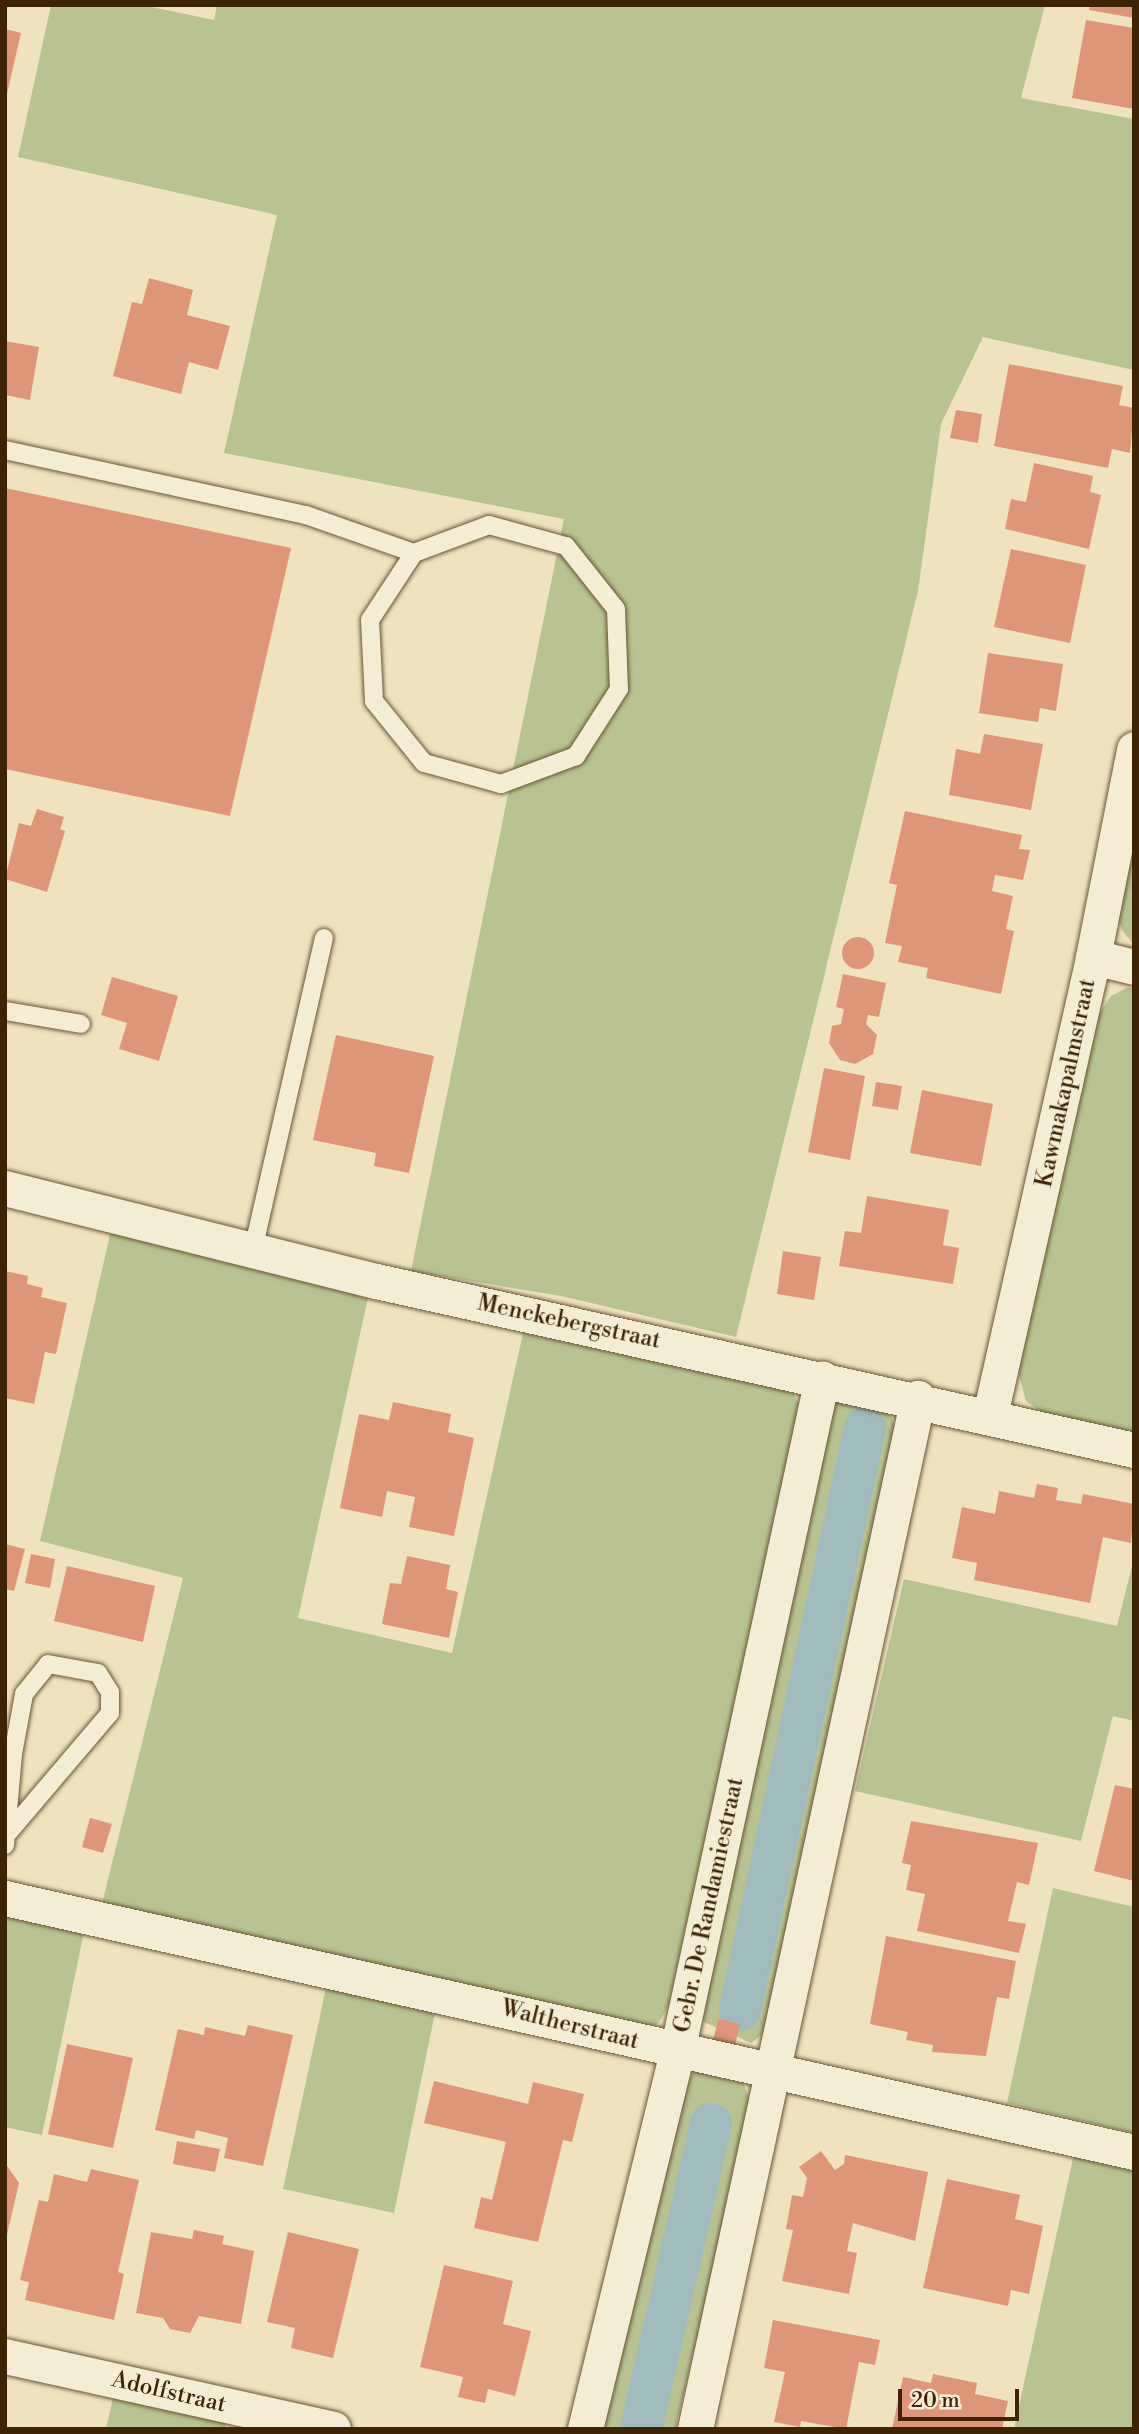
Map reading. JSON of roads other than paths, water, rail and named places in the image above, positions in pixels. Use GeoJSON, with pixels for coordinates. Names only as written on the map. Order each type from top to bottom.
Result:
{"type":"FeatureCollection","features":[{"type":"Feature","properties":{"kind":"street","name":"Kawmakapalmstraat"},"geometry":{"type":"LineString","coordinates":[[990,1415],[1093,957],[1134,749]]}},
{"type":"Feature","properties":{"kind":"street"},"geometry":{"type":"LineString","coordinates":[[1093,957],[1134,967]]}},
{"type":"Feature","properties":{"kind":"street","name":"Menckebergstraat"},"geometry":{"type":"LineString","coordinates":[[5,1188],[253,1250],[918,1398],[1134,1450]]}},
{"type":"Feature","properties":{"kind":"street","name":"Gebr. De Randamiestraat"},"geometry":{"type":"LineString","coordinates":[[585,2429],[677,2051],[822,1378]]}},
{"type":"Feature","properties":{"kind":"street"},"geometry":{"type":"LineString","coordinates":[[695,2429],[918,1398]]}},
{"type":"Feature","properties":{"kind":"street","name":"Waltherstraat"},"geometry":{"type":"LineString","coordinates":[[5,1898],[434,1991],[677,2051],[1134,2152]]}},
{"type":"Feature","properties":{"kind":"street","name":"Adolfstraat"},"geometry":{"type":"LineString","coordinates":[[5,2356],[333,2429]]}},
{"type":"Feature","properties":{"kind":"lane"},"geometry":{"type":"LineString","coordinates":[[5,450],[306,514],[414,553],[489,525],[566,546],[616,609],[619,689],[576,756],[501,784],[424,763],[374,701],[370,620],[414,553]]}},
{"type":"Feature","properties":{"kind":"lane"},"geometry":{"type":"LineString","coordinates":[[253,1250],[324,939]]}},
{"type":"Feature","properties":{"kind":"lane"},"geometry":{"type":"LineString","coordinates":[[5,1011],[81,1024]]}},
{"type":"Feature","properties":{"kind":"lane"},"geometry":{"type":"LineString","coordinates":[[48,1664],[98,1673],[110,1692],[110,1713],[7,1839],[13,1754],[24,1694],[48,1664]]}},
{"type":"Feature","properties":{"kind":"waterway"},"geometry":{"type":"LineString","coordinates":[[740,2010],[865,1428]]}},
{"type":"Feature","properties":{"kind":"waterway"},"geometry":{"type":"LineString","coordinates":[[641,2429],[711,2124]]}}]}
